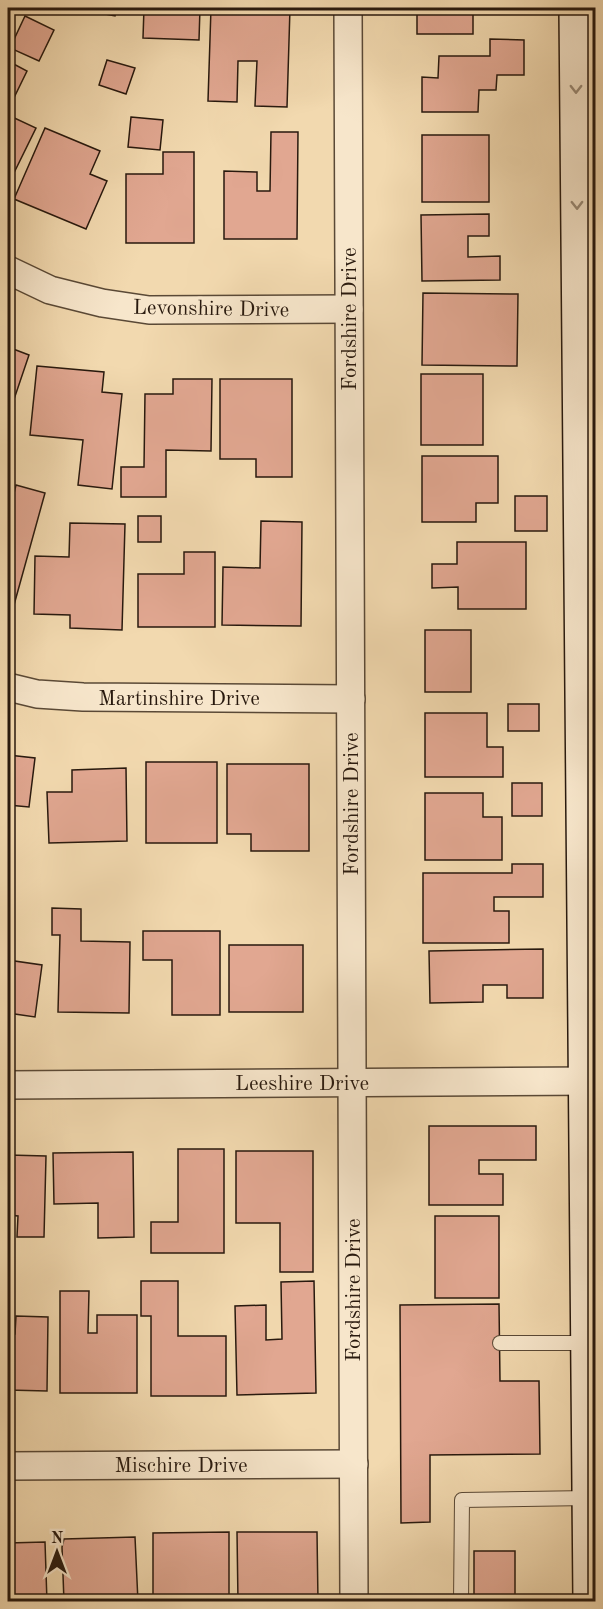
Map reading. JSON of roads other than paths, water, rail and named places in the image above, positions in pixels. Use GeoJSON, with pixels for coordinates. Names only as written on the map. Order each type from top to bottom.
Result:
{"type":"FeatureCollection","features":[{"type":"Feature","properties":{"kind":"main road"},"geometry":{"type":"LineString","coordinates":[[576,8],[586,146],[590,1081],[588,1343],[592,1458],[589,1498],[590,1602]]}},
{"type":"Feature","properties":{"kind":"street","name":"Fordshire Drive"},"geometry":{"type":"LineString","coordinates":[[348,8],[354,1602]]}},
{"type":"Feature","properties":{"kind":"street","name":"Levonshire Drive"},"geometry":{"type":"LineString","coordinates":[[8,270],[50,290],[102,303],[149,310],[349,309]]}},
{"type":"Feature","properties":{"kind":"street","name":"Martinshire Drive"},"geometry":{"type":"LineString","coordinates":[[8,687],[37,694],[83,697],[351,699]]}},
{"type":"Feature","properties":{"kind":"street","name":"Leeshire Drive"},"geometry":{"type":"LineString","coordinates":[[8,1085],[590,1081]]}},
{"type":"Feature","properties":{"kind":"street","name":"Mischire Drive"},"geometry":{"type":"LineString","coordinates":[[8,1466],[354,1464]]}},
{"type":"Feature","properties":{"kind":"lane"},"geometry":{"type":"LineString","coordinates":[[500,1343],[588,1343]]}},
{"type":"Feature","properties":{"kind":"lane"},"geometry":{"type":"LineString","coordinates":[[461,1602],[462,1500],[589,1498]]}}]}
